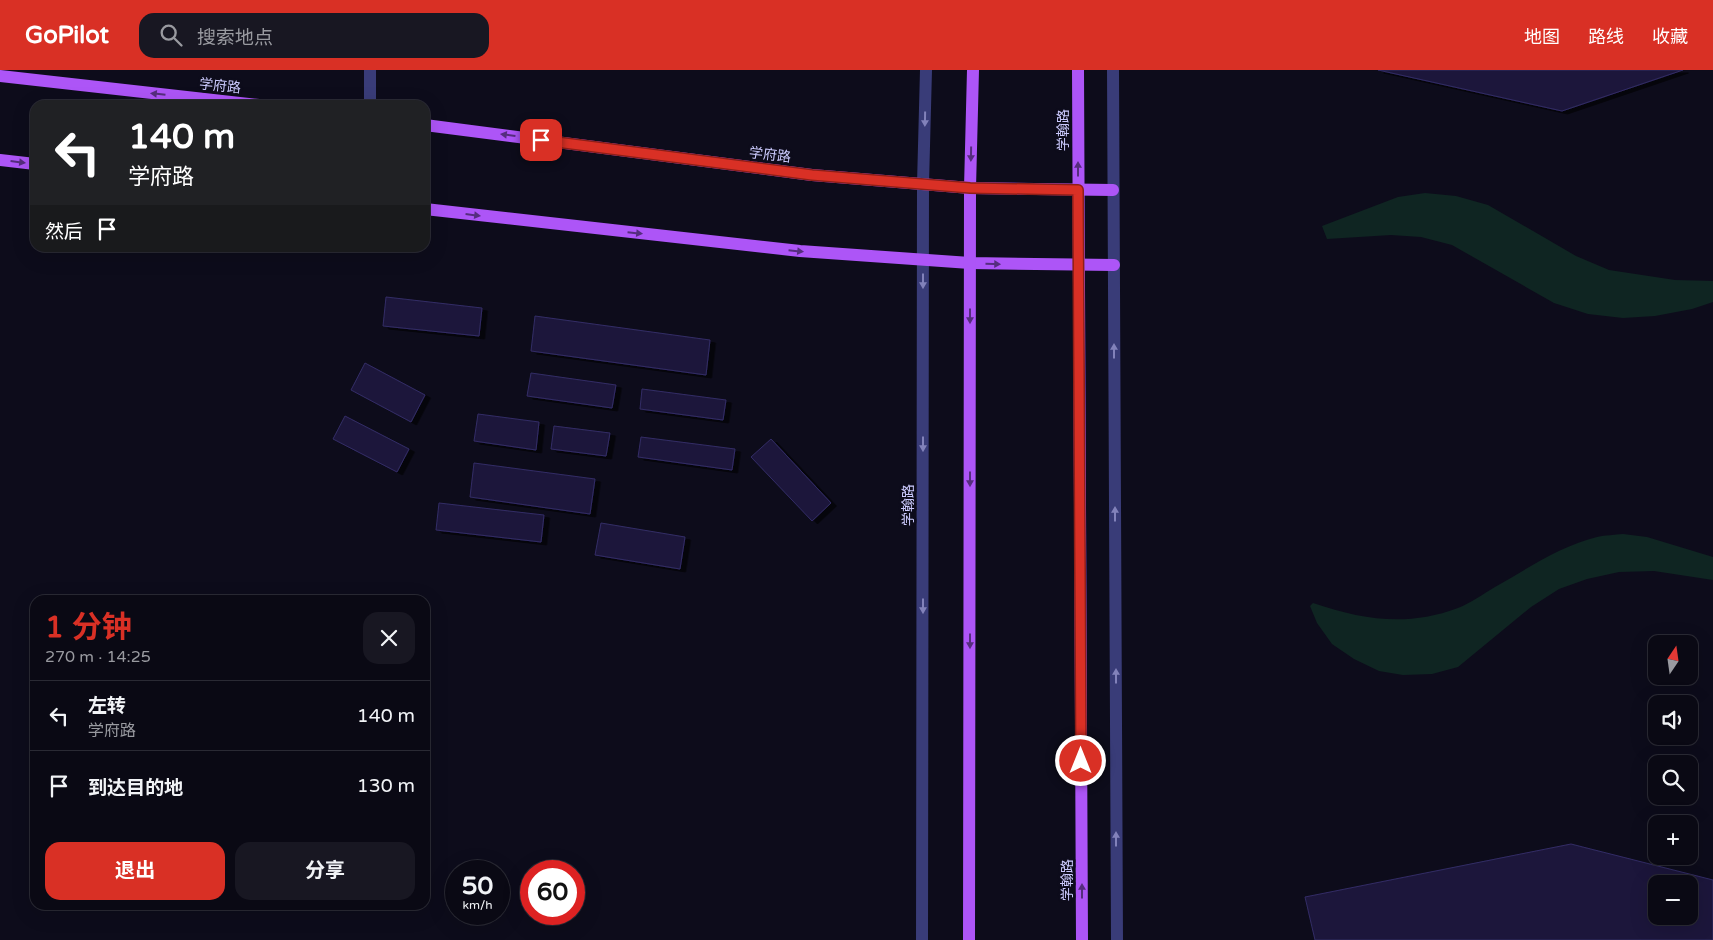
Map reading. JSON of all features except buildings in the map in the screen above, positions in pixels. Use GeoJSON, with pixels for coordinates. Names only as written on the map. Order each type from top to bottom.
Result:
{"type":"FeatureCollection","features":[{"type":"Feature","properties":{"kind":"main road"},"geometry":{"type":"LineString","coordinates":[[969,940],[970,188],[973,70]]}},
{"type":"Feature","properties":{"kind":"main road","name":"学翰路"},"geometry":{"type":"LineString","coordinates":[[1078,70],[1082,940]]}},
{"type":"Feature","properties":{"kind":"main road","name":"学府路"},"geometry":{"type":"LineString","coordinates":[[0,76],[214,100]]}},
{"type":"Feature","properties":{"kind":"main road","name":"学府路"},"geometry":{"type":"LineString","coordinates":[[430,126],[812,175],[970,188],[1113,190]]}},
{"type":"Feature","properties":{"kind":"main road"},"geometry":{"type":"LineString","coordinates":[[0,160],[30,163]]}},
{"type":"Feature","properties":{"kind":"main road"},"geometry":{"type":"LineString","coordinates":[[430,210],[800,251],[970,263],[1114,265]]}},
{"type":"Feature","properties":{"kind":"street"},"geometry":{"type":"LineString","coordinates":[[370,70],[370,100]]}},
{"type":"Feature","properties":{"kind":"street","name":"学翰路"},"geometry":{"type":"LineString","coordinates":[[922,940],[923,184],[926,70]]}},
{"type":"Feature","properties":{"kind":"street"},"geometry":{"type":"LineString","coordinates":[[1113,70],[1117,940]]}},
{"type":"Feature","properties":{"kind":"green space"},"geometry":{"type":"Polygon","coordinates":[[[1425,193],[1456,196],[1488,205],[1576,256],[1609,270],[1675,280],[1713,281],[1713,302],[1692,309],[1655,316],[1623,318],[1588,314],[1554,303],[1452,245],[1421,237],[1391,235],[1327,239],[1322,226],[1398,197],[1425,193]]]}},
{"type":"Feature","properties":{"kind":"green space"},"geometry":{"type":"Polygon","coordinates":[[[1623,534],[1647,537],[1713,557],[1713,580],[1654,571],[1619,572],[1587,579],[1559,589],[1531,607],[1458,667],[1432,674],[1403,675],[1379,671],[1354,659],[1332,644],[1317,623],[1310,606],[1313,603],[1350,614],[1385,619],[1421,618],[1439,614],[1468,604],[1570,546],[1597,537],[1623,534]]]}},
{"type":"Feature","properties":{"kind":"route"},"geometry":{"type":"LineString","coordinates":[[541,140],[812,175],[970,188],[1078,190],[1081,761]]}}]}
